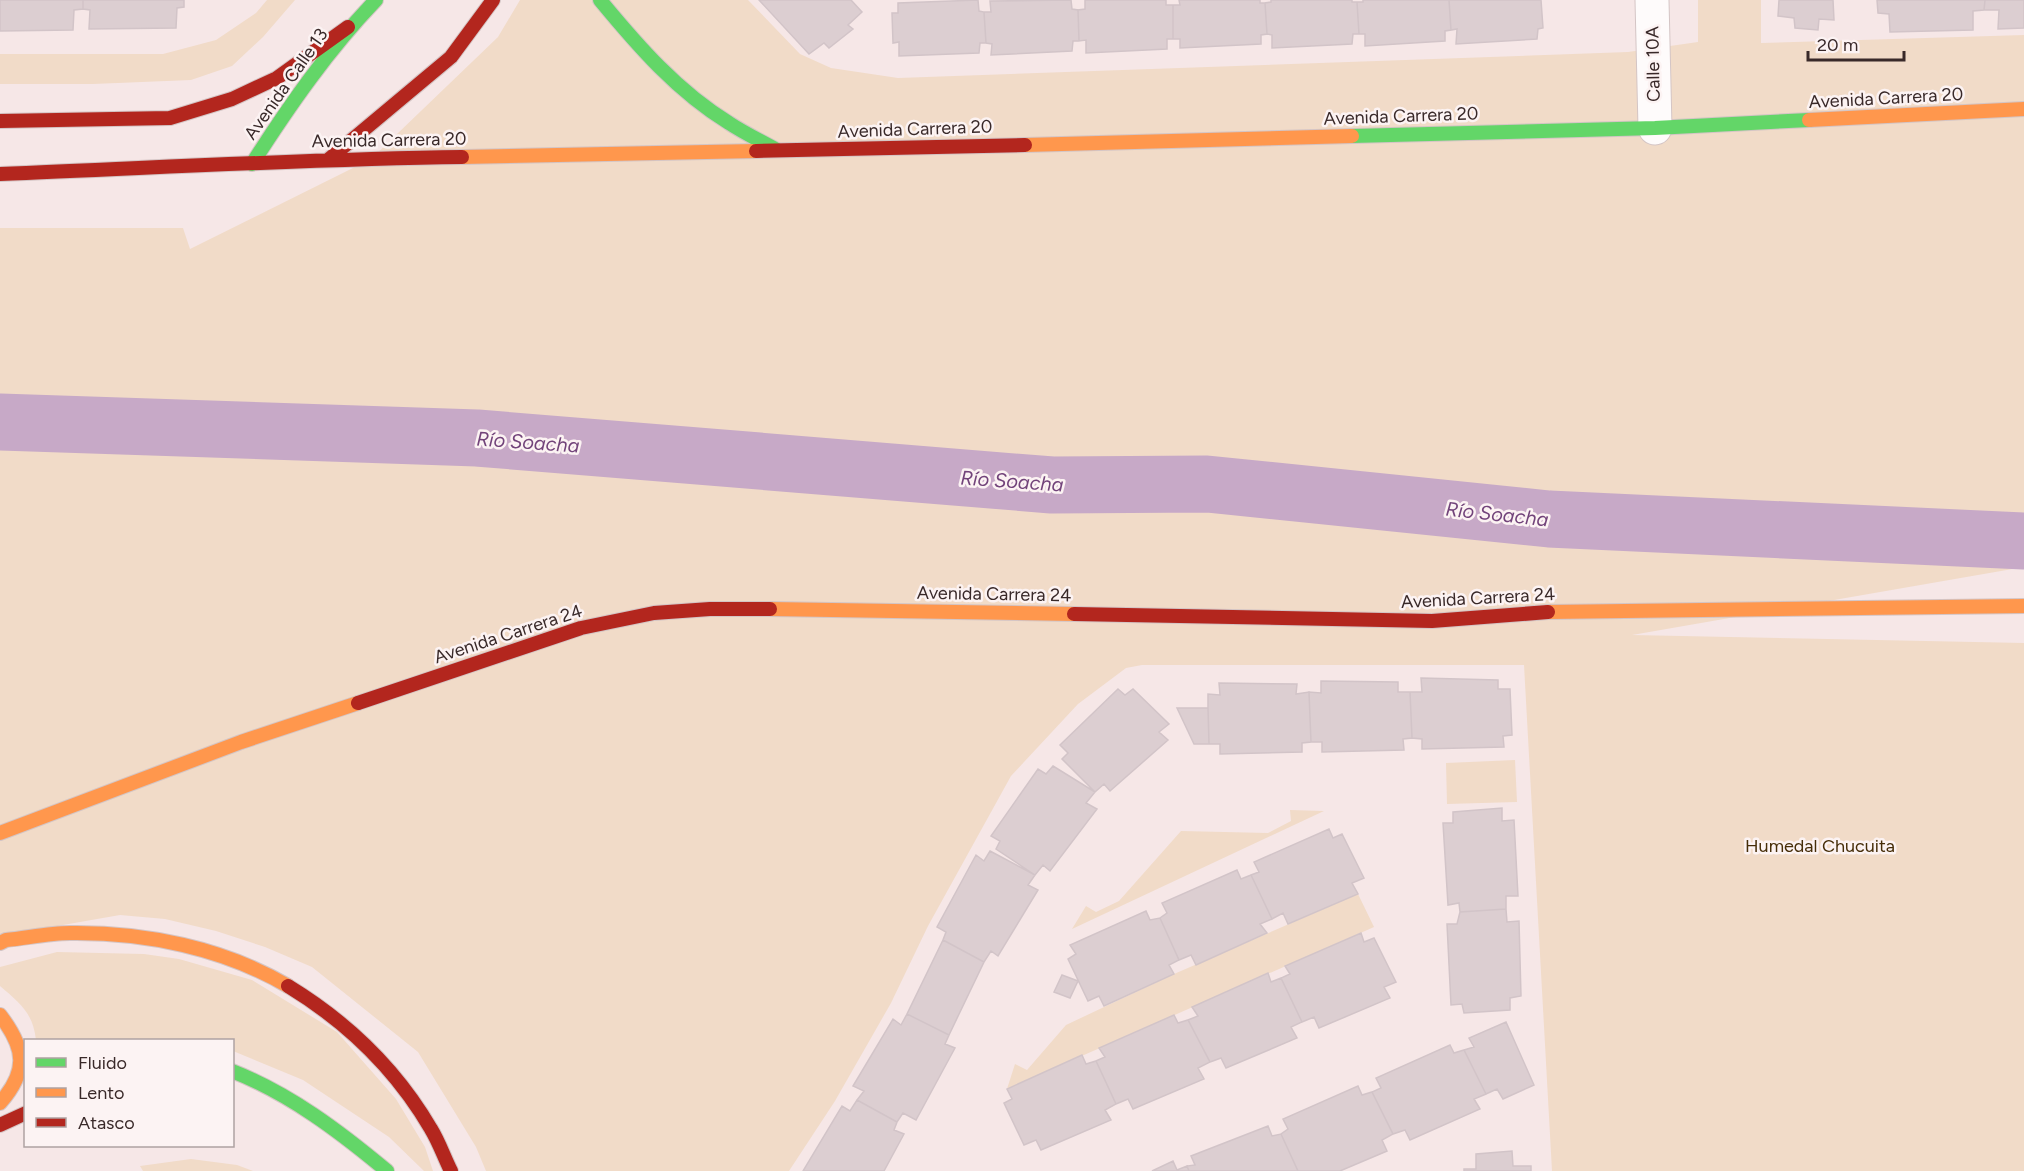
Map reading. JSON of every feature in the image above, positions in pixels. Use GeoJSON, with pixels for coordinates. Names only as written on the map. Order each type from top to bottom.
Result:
{"type":"FeatureCollection","features":[{"type":"Feature","properties":{"kind":"street","name":"Avenida Calle 13"},"geometry":{"type":"LineString","coordinates":[[252,164],[293,100],[348,27],[376,0]]}},
{"type":"Feature","properties":{"kind":"street"},"geometry":{"type":"LineString","coordinates":[[329,159],[451,57],[493,0]]}},
{"type":"Feature","properties":{"kind":"street"},"geometry":{"type":"LineString","coordinates":[[600,0],[640,49],[682,89],[728,123],[778,151]]}},
{"type":"Feature","properties":{"kind":"street","name":"Calle 10A"},"geometry":{"type":"LineString","coordinates":[[1652,0],[1655,128]]}},
{"type":"Feature","properties":{"kind":"street"},"geometry":{"type":"LineString","coordinates":[[0,121],[170,118],[232,99],[277,78],[348,27]]}},
{"type":"Feature","properties":{"kind":"street","name":"Avenida Carrera 20"},"geometry":{"type":"LineString","coordinates":[[0,174],[329,159],[778,151],[1655,128],[2024,110]]}},
{"type":"Feature","properties":{"kind":"street","name":"Avenida Carrera 24"},"geometry":{"type":"LineString","coordinates":[[0,833],[263,734],[581,628],[654,613],[710,609],[861,610],[1432,621],[1566,611],[2024,606]]}},
{"type":"Feature","properties":{"kind":"street"},"geometry":{"type":"LineString","coordinates":[[0,943],[6,940],[77,933],[158,939],[216,953],[266,974],[327,1011],[375,1053],[405,1088],[429,1124],[451,1171]]}},
{"type":"Feature","properties":{"kind":"street"},"geometry":{"type":"LineString","coordinates":[[0,1015],[11,1028],[17,1041],[20,1067],[16,1084],[0,1103]]}},
{"type":"Feature","properties":{"kind":"street"},"geometry":{"type":"LineString","coordinates":[[234,1072],[259,1082],[294,1102],[362,1150],[387,1171]]}},
{"type":"Feature","properties":{"kind":"street"},"geometry":{"type":"LineString","coordinates":[[0,1125],[24,1114]]}},
{"type":"Feature","properties":{"kind":"green space"},"geometry":{"type":"Polygon","coordinates":[[[267,0],[295,0],[263,37],[232,66],[191,80],[93,84],[0,84],[0,54],[163,54],[216,40],[256,13],[267,0]]]}},
{"type":"Feature","properties":{"kind":"green space","name":"Humedal Chucuita"},"geometry":{"type":"Polygon","coordinates":[[[520,0],[748,0],[800,54],[831,68],[898,78],[1628,52],[1698,42],[1698,0],[1761,0],[1761,43],[2024,35],[2024,567],[1632,635],[2024,643],[2024,1171],[1552,1171],[1524,665],[1142,665],[1126,668],[1078,704],[1011,776],[928,926],[891,1003],[835,1101],[789,1171],[486,1171],[476,1147],[418,1052],[312,967],[265,947],[216,931],[165,919],[120,915],[0,936],[0,228],[183,228],[190,249],[371,159],[498,37],[520,0]]]}},
{"type":"Feature","properties":{"kind":"green space"},"geometry":{"type":"Polygon","coordinates":[[[1515,760],[1517,802],[1447,804],[1446,763],[1515,760]]]}},
{"type":"Feature","properties":{"kind":"green space"},"geometry":{"type":"Polygon","coordinates":[[[1290,810],[1324,811],[1072,929],[1086,906],[1096,912],[1119,901],[1181,831],[1268,833],[1291,821],[1290,810]]]}},
{"type":"Feature","properties":{"kind":"green space"},"geometry":{"type":"Polygon","coordinates":[[[1358,894],[1374,927],[1007,1089],[1015,1064],[1027,1070],[1066,1025],[1174,974],[1358,894]]]}},
{"type":"Feature","properties":{"kind":"green space"},"geometry":{"type":"Polygon","coordinates":[[[57,952],[144,954],[179,959],[252,980],[337,1032],[396,1099],[425,1147],[433,1171],[424,1171],[389,1137],[303,1080],[234,1051],[234,1039],[36,1039],[29,1016],[19,1003],[0,986],[0,967],[57,952]]]}},
{"type":"Feature","properties":{"kind":"green space"},"geometry":{"type":"Polygon","coordinates":[[[191,1159],[237,1165],[253,1171],[143,1171],[140,1166],[191,1159]]]}},
{"type":"Feature","properties":{"kind":"building"},"geometry":{"type":"Polygon","coordinates":[[[0,0],[83,0],[83,9],[74,10],[73,30],[0,31],[0,0]]]}},
{"type":"Feature","properties":{"kind":"building"},"geometry":{"type":"Polygon","coordinates":[[[83,0],[184,0],[184,7],[177,8],[176,28],[89,29],[90,10],[83,9],[83,0]]]}},
{"type":"Feature","properties":{"kind":"building"},"geometry":{"type":"Polygon","coordinates":[[[759,0],[851,0],[862,12],[848,25],[853,29],[829,48],[824,43],[809,54],[759,0]]]}},
{"type":"Feature","properties":{"kind":"building"},"geometry":{"type":"Polygon","coordinates":[[[978,0],[979,11],[984,12],[986,43],[980,43],[979,53],[899,56],[899,42],[893,43],[892,13],[898,13],[898,3],[978,0]]]}},
{"type":"Feature","properties":{"kind":"building"},"geometry":{"type":"Polygon","coordinates":[[[1071,0],[1072,9],[1078,10],[1079,41],[1073,41],[1072,51],[991,55],[992,44],[986,43],[984,12],[991,12],[990,1],[1071,0]]]}},
{"type":"Feature","properties":{"kind":"building"},"geometry":{"type":"Polygon","coordinates":[[[1085,0],[1166,0],[1166,5],[1173,5],[1173,39],[1167,39],[1167,49],[1086,53],[1086,40],[1079,41],[1078,10],[1085,9],[1085,0]]]}},
{"type":"Feature","properties":{"kind":"building"},"geometry":{"type":"Polygon","coordinates":[[[1179,0],[1260,0],[1260,3],[1265,3],[1267,34],[1261,35],[1261,44],[1180,48],[1180,39],[1173,39],[1173,5],[1180,5],[1179,0]]]}},
{"type":"Feature","properties":{"kind":"building"},"geometry":{"type":"Polygon","coordinates":[[[1271,0],[1352,0],[1352,2],[1357,2],[1359,34],[1353,34],[1352,44],[1272,48],[1272,35],[1267,34],[1265,3],[1271,0]]]}},
{"type":"Feature","properties":{"kind":"building"},"geometry":{"type":"Polygon","coordinates":[[[1363,0],[1449,0],[1451,30],[1445,31],[1445,41],[1365,46],[1365,34],[1359,34],[1357,2],[1363,2],[1363,0]]]}},
{"type":"Feature","properties":{"kind":"building"},"geometry":{"type":"Polygon","coordinates":[[[1449,0],[1541,0],[1543,28],[1538,29],[1537,39],[1456,44],[1457,29],[1451,30],[1449,0]]]}},
{"type":"Feature","properties":{"kind":"building"},"geometry":{"type":"Polygon","coordinates":[[[1779,0],[1833,0],[1834,20],[1819,19],[1818,30],[1795,28],[1794,18],[1778,16],[1779,0]]]}},
{"type":"Feature","properties":{"kind":"building"},"geometry":{"type":"Polygon","coordinates":[[[1877,0],[1985,0],[1984,10],[1973,11],[1973,30],[1890,32],[1889,14],[1878,13],[1877,0]]]}},
{"type":"Feature","properties":{"kind":"building"},"geometry":{"type":"Polygon","coordinates":[[[1985,0],[2024,0],[2024,28],[1998,29],[1999,10],[1984,10],[1985,0]]]}},
{"type":"Feature","properties":{"kind":"building"},"geometry":{"type":"Polygon","coordinates":[[[1421,678],[1498,680],[1498,689],[1510,689],[1512,735],[1503,736],[1504,747],[1422,749],[1422,739],[1412,738],[1410,692],[1422,692],[1421,678]]]}},
{"type":"Feature","properties":{"kind":"building"},"geometry":{"type":"Polygon","coordinates":[[[1321,681],[1398,682],[1398,692],[1410,692],[1412,738],[1403,739],[1404,750],[1322,752],[1322,742],[1311,742],[1309,692],[1321,693],[1321,681]]]}},
{"type":"Feature","properties":{"kind":"building"},"geometry":{"type":"Polygon","coordinates":[[[1219,683],[1297,684],[1296,694],[1309,692],[1311,742],[1302,743],[1302,752],[1220,754],[1220,744],[1209,744],[1208,708],[1208,694],[1220,695],[1219,683]]]}},
{"type":"Feature","properties":{"kind":"building"},"geometry":{"type":"Polygon","coordinates":[[[1118,689],[1125,695],[1133,689],[1169,724],[1159,732],[1168,740],[1110,791],[1104,784],[1095,792],[1062,759],[1068,753],[1060,745],[1118,689]]]}},
{"type":"Feature","properties":{"kind":"building"},"geometry":{"type":"Polygon","coordinates":[[[1177,708],[1208,708],[1209,744],[1194,744],[1177,708]]]}},
{"type":"Feature","properties":{"kind":"building"},"geometry":{"type":"Polygon","coordinates":[[[1053,766],[1095,792],[1086,803],[1097,809],[1050,871],[1043,865],[1035,875],[996,849],[1000,841],[991,836],[1038,769],[1046,774],[1053,766]]]}},
{"type":"Feature","properties":{"kind":"building"},"geometry":{"type":"Polygon","coordinates":[[[1502,808],[1502,821],[1514,820],[1518,896],[1506,896],[1506,909],[1460,912],[1459,903],[1448,905],[1443,823],[1453,823],[1453,812],[1502,808]]]}},
{"type":"Feature","properties":{"kind":"building"},"geometry":{"type":"Polygon","coordinates":[[[1329,829],[1333,838],[1342,834],[1364,878],[1352,883],[1358,894],[1288,924],[1283,913],[1272,919],[1251,875],[1259,872],[1254,862],[1329,829]]]}},
{"type":"Feature","properties":{"kind":"building"},"geometry":{"type":"Polygon","coordinates":[[[990,851],[1035,875],[1028,885],[1038,890],[998,956],[991,951],[984,962],[943,940],[946,932],[937,927],[976,855],[984,861],[990,851]]]}},
{"type":"Feature","properties":{"kind":"building"},"geometry":{"type":"Polygon","coordinates":[[[1237,870],[1241,879],[1251,875],[1272,919],[1260,924],[1267,933],[1196,965],[1191,955],[1179,960],[1160,918],[1167,913],[1162,903],[1237,870]]]}},
{"type":"Feature","properties":{"kind":"building"},"geometry":{"type":"Polygon","coordinates":[[[1506,909],[1507,922],[1519,921],[1521,996],[1510,998],[1510,1010],[1464,1013],[1462,1004],[1451,1005],[1447,924],[1457,924],[1460,912],[1506,909]]]}},
{"type":"Feature","properties":{"kind":"building"},"geometry":{"type":"Polygon","coordinates":[[[1146,911],[1150,920],[1160,918],[1179,960],[1169,965],[1174,974],[1104,1006],[1099,996],[1088,1001],[1068,959],[1076,954],[1070,945],[1146,911]]]}},
{"type":"Feature","properties":{"kind":"building"},"geometry":{"type":"Polygon","coordinates":[[[1361,933],[1364,942],[1374,938],[1396,982],[1384,987],[1390,998],[1319,1028],[1314,1017],[1302,1022],[1281,978],[1290,974],[1285,966],[1361,933]]]}},
{"type":"Feature","properties":{"kind":"building"},"geometry":{"type":"Polygon","coordinates":[[[943,940],[984,962],[949,1035],[907,1014],[943,940]]]}},
{"type":"Feature","properties":{"kind":"building"},"geometry":{"type":"Polygon","coordinates":[[[1268,973],[1271,982],[1281,978],[1302,1022],[1291,1027],[1297,1038],[1226,1068],[1221,1058],[1210,1062],[1188,1020],[1198,1016],[1192,1007],[1268,973]]]}},
{"type":"Feature","properties":{"kind":"building"},"geometry":{"type":"Polygon","coordinates":[[[1062,975],[1078,981],[1070,998],[1054,992],[1062,975]]]}},
{"type":"Feature","properties":{"kind":"building"},"geometry":{"type":"Polygon","coordinates":[[[907,1014],[949,1035],[945,1044],[955,1048],[916,1120],[903,1113],[897,1122],[857,1100],[864,1091],[853,1086],[893,1019],[901,1025],[907,1014]]]}},
{"type":"Feature","properties":{"kind":"building"},"geometry":{"type":"Polygon","coordinates":[[[1174,1015],[1178,1023],[1188,1020],[1210,1062],[1198,1068],[1204,1079],[1133,1109],[1128,1099],[1116,1104],[1096,1061],[1105,1057],[1099,1048],[1174,1015]]]}},
{"type":"Feature","properties":{"kind":"building"},"geometry":{"type":"Polygon","coordinates":[[[1506,1022],[1534,1085],[1503,1099],[1497,1089],[1486,1094],[1464,1050],[1474,1047],[1469,1038],[1506,1022]]]}},
{"type":"Feature","properties":{"kind":"building"},"geometry":{"type":"Polygon","coordinates":[[[1450,1045],[1454,1053],[1464,1050],[1486,1094],[1474,1099],[1480,1109],[1410,1140],[1405,1130],[1393,1134],[1372,1092],[1381,1088],[1376,1078],[1450,1045]]]}},
{"type":"Feature","properties":{"kind":"building"},"geometry":{"type":"Polygon","coordinates":[[[1082,1055],[1086,1064],[1096,1061],[1116,1104],[1105,1110],[1111,1120],[1041,1150],[1036,1140],[1024,1145],[1004,1103],[1012,1099],[1007,1089],[1082,1055]]]}},
{"type":"Feature","properties":{"kind":"building"},"geometry":{"type":"Polygon","coordinates":[[[1358,1086],[1362,1095],[1372,1092],[1393,1134],[1382,1140],[1387,1151],[1340,1171],[1298,1171],[1281,1134],[1288,1129],[1283,1119],[1358,1086]]]}},
{"type":"Feature","properties":{"kind":"building"},"geometry":{"type":"Polygon","coordinates":[[[857,1100],[897,1122],[894,1130],[904,1134],[884,1171],[803,1171],[842,1106],[850,1111],[857,1100]]]}},
{"type":"Feature","properties":{"kind":"building"},"geometry":{"type":"Polygon","coordinates":[[[1268,1126],[1272,1136],[1281,1134],[1298,1171],[1189,1171],[1187,1166],[1195,1165],[1191,1156],[1268,1126]]]}},
{"type":"Feature","properties":{"kind":"building"},"geometry":{"type":"Polygon","coordinates":[[[1512,1151],[1513,1166],[1531,1166],[1531,1171],[1464,1171],[1464,1169],[1476,1169],[1476,1154],[1512,1151]]]}},
{"type":"Feature","properties":{"kind":"building"},"geometry":{"type":"Polygon","coordinates":[[[1173,1161],[1177,1170],[1187,1166],[1189,1171],[1152,1171],[1173,1161]]]}},
{"type":"Feature","properties":{"kind":"waterway","name":"Río Soacha"},"geometry":{"type":"LineString","coordinates":[[0,422],[477,438],[1052,485],[1207,484],[1549,519],[2024,541]]}},
{"type":"Feature","properties":{"kind":"traffic: fast"},"geometry":{"type":"LineString","coordinates":[[252,164],[310,79],[376,0]]}},
{"type":"Feature","properties":{"kind":"traffic: fast"},"geometry":{"type":"LineString","coordinates":[[600,0],[659,67],[692,97],[735,127],[777,150]]}},
{"type":"Feature","properties":{"kind":"traffic: fast"},"geometry":{"type":"LineString","coordinates":[[1352,136],[1655,128],[1809,120]]}},
{"type":"Feature","properties":{"kind":"traffic: fast"},"geometry":{"type":"LineString","coordinates":[[234,1072],[294,1102],[351,1142],[387,1171]]}},
{"type":"Feature","properties":{"kind":"traffic: slow"},"geometry":{"type":"LineString","coordinates":[[1809,120],[2024,109]]}},
{"type":"Feature","properties":{"kind":"traffic: slow"},"geometry":{"type":"LineString","coordinates":[[1025,145],[1352,136]]}},
{"type":"Feature","properties":{"kind":"traffic: slow"},"geometry":{"type":"LineString","coordinates":[[462,157],[756,151]]}},
{"type":"Feature","properties":{"kind":"traffic: slow"},"geometry":{"type":"LineString","coordinates":[[1548,612],[2024,606]]}},
{"type":"Feature","properties":{"kind":"traffic: slow"},"geometry":{"type":"LineString","coordinates":[[770,609],[1074,614]]}},
{"type":"Feature","properties":{"kind":"traffic: slow"},"geometry":{"type":"LineString","coordinates":[[0,833],[241,742],[358,703]]}},
{"type":"Feature","properties":{"kind":"traffic: slow"},"geometry":{"type":"LineString","coordinates":[[0,943],[6,940],[70,933],[98,933],[155,939],[210,952],[263,973],[288,986]]}},
{"type":"Feature","properties":{"kind":"traffic: slow"},"geometry":{"type":"LineString","coordinates":[[0,1015],[15,1039],[20,1060],[15,1081],[0,1103]]}},
{"type":"Feature","properties":{"kind":"traffic: jam"},"geometry":{"type":"LineString","coordinates":[[329,159],[451,57],[493,0]]}},
{"type":"Feature","properties":{"kind":"traffic: jam"},"geometry":{"type":"LineString","coordinates":[[0,121],[170,118],[232,99],[277,78],[348,27]]}},
{"type":"Feature","properties":{"kind":"traffic: jam"},"geometry":{"type":"LineString","coordinates":[[756,151],[1025,145]]}},
{"type":"Feature","properties":{"kind":"traffic: jam"},"geometry":{"type":"LineString","coordinates":[[0,174],[462,157]]}},
{"type":"Feature","properties":{"kind":"traffic: jam"},"geometry":{"type":"LineString","coordinates":[[358,703],[581,628],[654,613],[710,609],[770,609]]}},
{"type":"Feature","properties":{"kind":"traffic: jam"},"geometry":{"type":"LineString","coordinates":[[1074,614],[1432,621],[1548,612]]}},
{"type":"Feature","properties":{"kind":"traffic: jam"},"geometry":{"type":"LineString","coordinates":[[288,986],[350,1031],[386,1067],[431,1129],[451,1171]]}},
{"type":"Feature","properties":{"kind":"traffic: jam"},"geometry":{"type":"LineString","coordinates":[[0,1125],[24,1114]]}}]}
